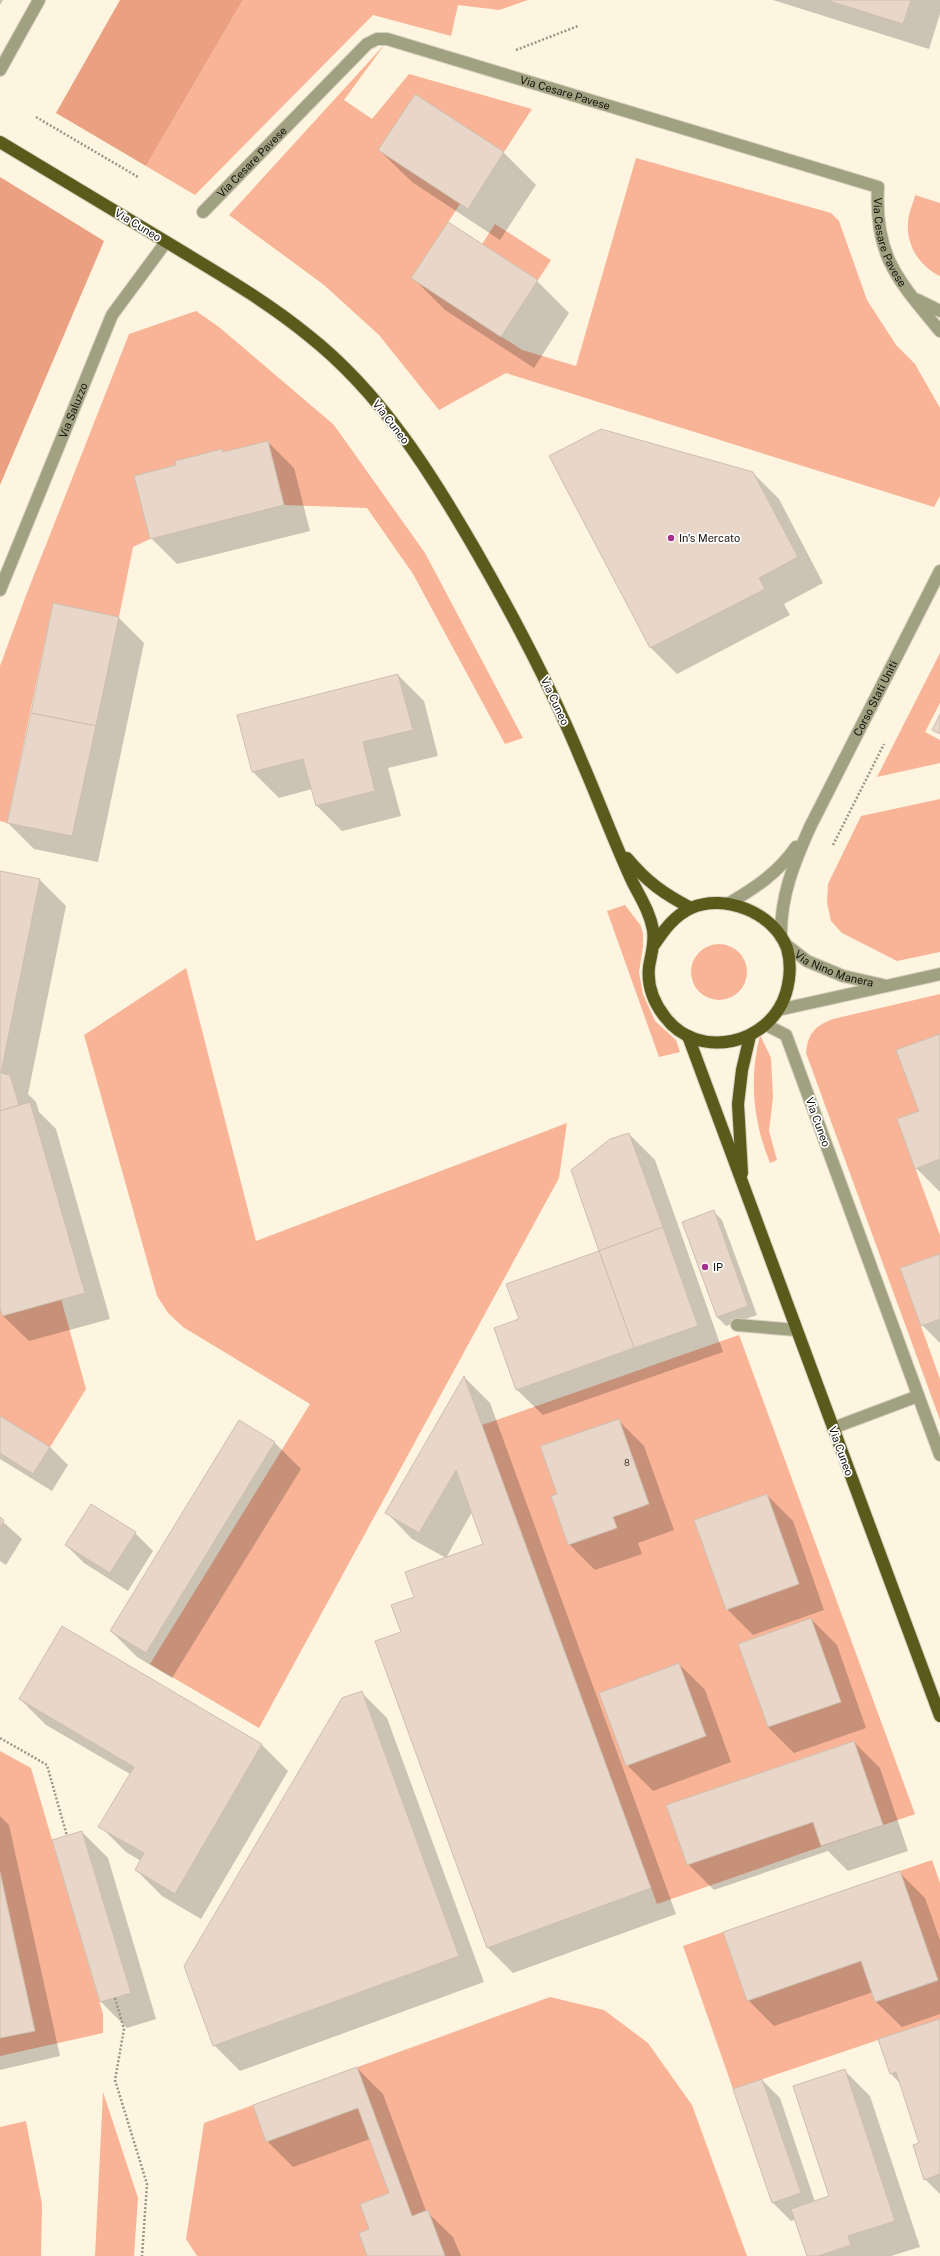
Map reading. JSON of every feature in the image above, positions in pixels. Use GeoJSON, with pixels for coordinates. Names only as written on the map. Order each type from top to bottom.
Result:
{"type":"FeatureCollection","features":[{"type":"Feature","properties":{"kind":"main road","name":"Via Cuneo"},"geometry":{"type":"LineString","coordinates":[[0,142],[250,293],[312,338],[354,377],[389,417],[427,472],[497,587],[542,672],[571,736],[618,848],[650,917],[654,945],[648,971],[653,997],[667,1020],[688,1036],[708,1043],[730,1042],[750,1036],[766,1025],[778,1010],[786,993],[790,959],[783,941],[766,922],[749,910],[728,904],[710,903],[691,908],[669,923],[654,945]]}},
{"type":"Feature","properties":{"kind":"main road","name":"Via Cuneo"},"geometry":{"type":"LineString","coordinates":[[618,848],[644,878],[665,894],[691,908]]}},
{"type":"Feature","properties":{"kind":"main road","name":"Via Cuneo"},"geometry":{"type":"LineString","coordinates":[[688,1036],[940,1716]]}},
{"type":"Feature","properties":{"kind":"main road","name":"Via Cuneo"},"geometry":{"type":"LineString","coordinates":[[743,1186],[738,1104],[742,1070],[750,1036]]}},
{"type":"Feature","properties":{"kind":"street"},"geometry":{"type":"LineString","coordinates":[[0,70],[39,0]]}},
{"type":"Feature","properties":{"kind":"street","name":"Via Cesare Pavese"},"geometry":{"type":"LineString","coordinates":[[203,212],[367,44],[377,39],[387,38],[878,187],[877,208],[886,255],[895,273],[940,331]]}},
{"type":"Feature","properties":{"kind":"street","name":"Via Saluzzo"},"geometry":{"type":"LineString","coordinates":[[0,590],[112,315],[166,242]]}},
{"type":"Feature","properties":{"kind":"street","name":"Via Cesare Pavese"},"geometry":{"type":"LineString","coordinates":[[910,294],[929,307],[940,311]]}},
{"type":"Feature","properties":{"kind":"street","name":"Corso Stati Uniti"},"geometry":{"type":"LineString","coordinates":[[783,941],[780,917],[784,896],[793,867],[810,827],[940,571]]}},
{"type":"Feature","properties":{"kind":"street","name":"Corso Stati Uniti"},"geometry":{"type":"LineString","coordinates":[[728,904],[770,876],[787,861],[810,827]]}},
{"type":"Feature","properties":{"kind":"street","name":"Via Nino Manera"},"geometry":{"type":"LineString","coordinates":[[783,941],[807,961],[843,976],[886,986]]}},
{"type":"Feature","properties":{"kind":"street","name":"Via Nino Manera"},"geometry":{"type":"LineString","coordinates":[[778,1010],[940,974]]}},
{"type":"Feature","properties":{"kind":"street","name":"Via Cuneo"},"geometry":{"type":"LineString","coordinates":[[766,1025],[786,1035],[940,1456]]}},
{"type":"Feature","properties":{"kind":"street"},"geometry":{"type":"LineString","coordinates":[[737,1325],[796,1330]]}},
{"type":"Feature","properties":{"kind":"street"},"geometry":{"type":"LineString","coordinates":[[833,1428],[918,1396]]}},
{"type":"Feature","properties":{"kind":"path"},"geometry":{"type":"LineString","coordinates":[[476,65],[578,26]]}},
{"type":"Feature","properties":{"kind":"path"},"geometry":{"type":"LineString","coordinates":[[36,118],[138,177]]}},
{"type":"Feature","properties":{"kind":"path"},"geometry":{"type":"LineString","coordinates":[[0,1738],[47,1765],[67,1836]]}},
{"type":"Feature","properties":{"kind":"path"},"geometry":{"type":"LineString","coordinates":[[115,1998],[124,2029],[114,2080],[147,2184],[142,2256]]}},
{"type":"Feature","properties":{"kind":"shaded area"},"geometry":{"type":"Polygon","coordinates":[[[120,0],[243,0],[146,166],[56,113],[120,0]]]}},
{"type":"Feature","properties":{"kind":"shaded area"},"geometry":{"type":"Polygon","coordinates":[[[243,0],[528,0],[499,10],[458,5],[451,36],[373,15],[195,195],[146,166],[243,0]]]}},
{"type":"Feature","properties":{"kind":"shaded area"},"geometry":{"type":"Polygon","coordinates":[[[385,44],[344,100],[372,119],[409,74],[532,109],[504,152],[415,94],[460,204],[412,278],[522,350],[576,366],[636,158],[831,213],[839,221],[867,300],[896,345],[915,364],[940,408],[940,496],[934,507],[506,373],[439,410],[379,335],[324,285],[229,215],[385,44]]]}},
{"type":"Feature","properties":{"kind":"shaded area"},"geometry":{"type":"Polygon","coordinates":[[[0,177],[104,241],[0,485],[0,177]]]}},
{"type":"Feature","properties":{"kind":"shaded area"},"geometry":{"type":"Polygon","coordinates":[[[915,195],[940,203],[940,276],[926,267],[916,254],[909,239],[908,220],[915,195]]]}},
{"type":"Feature","properties":{"kind":"shaded area"},"geometry":{"type":"Polygon","coordinates":[[[495,224],[551,260],[538,280],[482,244],[495,224]]]}},
{"type":"Feature","properties":{"kind":"shaded area"},"geometry":{"type":"Polygon","coordinates":[[[196,311],[219,327],[334,425],[425,553],[523,738],[505,744],[413,574],[367,508],[284,505],[268,441],[223,452],[222,449],[176,461],[176,465],[134,476],[150,539],[133,547],[119,617],[53,603],[7,823],[0,821],[0,666],[25,598],[129,334],[196,311]]]}},
{"type":"Feature","properties":{"kind":"shaded area"},"geometry":{"type":"Polygon","coordinates":[[[940,653],[940,703],[925,732],[940,740],[940,763],[877,777],[940,653]]]}},
{"type":"Feature","properties":{"kind":"shaded area"},"geometry":{"type":"Polygon","coordinates":[[[940,799],[940,952],[897,961],[842,933],[831,921],[827,903],[828,884],[861,816],[940,799]]]}},
{"type":"Feature","properties":{"kind":"shaded area"},"geometry":{"type":"Polygon","coordinates":[[[625,905],[641,926],[643,934],[643,947],[639,972],[643,994],[655,1021],[676,1040],[680,1052],[659,1057],[607,911],[625,905]]]}},
{"type":"Feature","properties":{"kind":"shaded area"},"geometry":{"type":"Polygon","coordinates":[[[719,944],[730,946],[739,952],[745,961],[747,972],[745,983],[739,992],[730,998],[719,1000],[708,998],[699,992],[693,983],[691,972],[693,961],[699,952],[708,946],[719,944]]]}},
{"type":"Feature","properties":{"kind":"shaded area"},"geometry":{"type":"Polygon","coordinates":[[[186,968],[256,1241],[567,1123],[559,1178],[259,1728],[150,1664],[310,1404],[183,1327],[168,1313],[157,1296],[84,1035],[186,968]]]}},
{"type":"Feature","properties":{"kind":"shaded area"},"geometry":{"type":"Polygon","coordinates":[[[940,994],[940,1034],[896,1050],[919,1111],[897,1119],[940,1235],[940,1254],[900,1268],[940,1379],[940,1420],[806,1053],[811,1035],[821,1024],[833,1019],[940,994]]]}},
{"type":"Feature","properties":{"kind":"shaded area"},"geometry":{"type":"Polygon","coordinates":[[[760,1035],[771,1058],[773,1097],[769,1131],[777,1160],[770,1163],[756,1116],[754,1100],[755,1068],[760,1035]]]}},
{"type":"Feature","properties":{"kind":"shaded area"},"geometry":{"type":"Polygon","coordinates":[[[61,1299],[86,1389],[50,1447],[0,1416],[0,1308],[3,1316],[61,1299]]]}},
{"type":"Feature","properties":{"kind":"shaded area"},"geometry":{"type":"Polygon","coordinates":[[[739,1335],[915,1814],[657,1904],[482,1425],[739,1335]]]}},
{"type":"Feature","properties":{"kind":"shaded area"},"geometry":{"type":"Polygon","coordinates":[[[0,1751],[31,1768],[103,2014],[103,2033],[0,2056],[0,1751]]]}},
{"type":"Feature","properties":{"kind":"shaded area"},"geometry":{"type":"Polygon","coordinates":[[[932,1860],[940,1883],[940,2019],[733,2089],[683,1946],[723,1932],[861,1961],[876,2002],[938,1981],[900,1871],[932,1860]]]}},
{"type":"Feature","properties":{"kind":"shaded area"},"geometry":{"type":"Polygon","coordinates":[[[550,1997],[604,2010],[648,2043],[692,2105],[747,2256],[197,2256],[186,2239],[204,2123],[550,1997]]]}},
{"type":"Feature","properties":{"kind":"shaded area"},"geometry":{"type":"Polygon","coordinates":[[[103,2092],[138,2198],[134,2256],[95,2256],[103,2092]]]}},
{"type":"Feature","properties":{"kind":"shaded area"},"geometry":{"type":"Polygon","coordinates":[[[26,2121],[42,2204],[41,2256],[0,2256],[0,2127],[26,2121]]]}},
{"type":"Feature","properties":{"kind":"building"},"geometry":{"type":"Polygon","coordinates":[[[826,0],[911,0],[903,24],[826,0]]]}},
{"type":"Feature","properties":{"kind":"building"},"geometry":{"type":"Polygon","coordinates":[[[415,94],[504,152],[468,209],[378,150],[415,94]]]}},
{"type":"Feature","properties":{"kind":"building"},"geometry":{"type":"Polygon","coordinates":[[[448,222],[538,280],[501,337],[411,278],[448,222]]]}},
{"type":"Feature","properties":{"kind":"building"},"geometry":{"type":"Polygon","coordinates":[[[601,429],[753,472],[798,557],[759,578],[765,589],[650,648],[549,456],[601,429]]]}},
{"type":"Feature","properties":{"kind":"building"},"geometry":{"type":"Polygon","coordinates":[[[268,441],[284,505],[150,539],[134,476],[176,465],[175,461],[222,449],[223,452],[268,441]]]}},
{"type":"Feature","properties":{"kind":"building"},"geometry":{"type":"Polygon","coordinates":[[[53,603],[119,617],[96,726],[31,713],[53,603]]]}},
{"type":"Feature","properties":{"kind":"building"},"geometry":{"type":"Polygon","coordinates":[[[398,674],[413,730],[363,742],[375,791],[316,806],[303,759],[252,772],[237,715],[398,674]]]}},
{"type":"Feature","properties":{"kind":"building"},"geometry":{"type":"Polygon","coordinates":[[[31,713],[96,726],[72,836],[7,823],[31,713]]]}},
{"type":"Feature","properties":{"kind":"building"},"geometry":{"type":"Polygon","coordinates":[[[940,714],[940,734],[932,730],[940,714]]]}},
{"type":"Feature","properties":{"kind":"building"},"geometry":{"type":"Polygon","coordinates":[[[0,871],[40,879],[1,1073],[10,1075],[19,1105],[0,1111],[0,871]]]}},
{"type":"Feature","properties":{"kind":"building"},"geometry":{"type":"Polygon","coordinates":[[[940,1034],[940,1159],[915,1169],[897,1119],[919,1111],[896,1050],[940,1034]]]}},
{"type":"Feature","properties":{"kind":"building"},"geometry":{"type":"Polygon","coordinates":[[[30,1102],[85,1293],[2,1316],[0,1308],[0,1111],[30,1102]]]}},
{"type":"Feature","properties":{"kind":"building"},"geometry":{"type":"Polygon","coordinates":[[[629,1133],[663,1227],[599,1251],[571,1170],[610,1139],[629,1133]]]}},
{"type":"Feature","properties":{"kind":"building"},"geometry":{"type":"Polygon","coordinates":[[[714,1210],[748,1306],[717,1317],[682,1222],[714,1210]]]}},
{"type":"Feature","properties":{"kind":"building"},"geometry":{"type":"Polygon","coordinates":[[[663,1227],[698,1326],[634,1348],[599,1251],[663,1227]]]}},
{"type":"Feature","properties":{"kind":"building"},"geometry":{"type":"Polygon","coordinates":[[[599,1251],[634,1348],[516,1390],[494,1328],[519,1319],[506,1284],[599,1251]]]}},
{"type":"Feature","properties":{"kind":"building"},"geometry":{"type":"Polygon","coordinates":[[[940,1254],[940,1319],[921,1326],[900,1268],[940,1254]]]}},
{"type":"Feature","properties":{"kind":"building"},"geometry":{"type":"Polygon","coordinates":[[[464,1376],[651,1888],[487,1948],[375,1641],[401,1632],[391,1605],[414,1597],[405,1572],[483,1544],[456,1470],[419,1533],[385,1513],[464,1376]]]}},
{"type":"Feature","properties":{"kind":"building"},"geometry":{"type":"Polygon","coordinates":[[[0,1416],[50,1447],[33,1474],[0,1453],[0,1416]]]}},
{"type":"Feature","properties":{"kind":"building"},"geometry":{"type":"Polygon","coordinates":[[[619,1419],[649,1504],[613,1517],[617,1528],[568,1545],[551,1496],[557,1494],[540,1446],[619,1419]]]}},
{"type":"Feature","properties":{"kind":"building"},"geometry":{"type":"Polygon","coordinates":[[[239,1420],[275,1442],[146,1653],[110,1631],[239,1420]]]}},
{"type":"Feature","properties":{"kind":"building"},"geometry":{"type":"Polygon","coordinates":[[[767,1494],[799,1584],[726,1610],[694,1520],[767,1494]]]}},
{"type":"Feature","properties":{"kind":"building"},"geometry":{"type":"Polygon","coordinates":[[[91,1504],[136,1532],[110,1573],[65,1545],[91,1504]]]}},
{"type":"Feature","properties":{"kind":"building"},"geometry":{"type":"Polygon","coordinates":[[[0,1517],[4,1520],[0,1528],[0,1517]]]}},
{"type":"Feature","properties":{"kind":"building"},"geometry":{"type":"Polygon","coordinates":[[[811,1618],[841,1702],[768,1727],[738,1644],[811,1618]]]}},
{"type":"Feature","properties":{"kind":"building"},"geometry":{"type":"Polygon","coordinates":[[[62,1626],[262,1744],[175,1894],[135,1870],[144,1853],[98,1827],[134,1767],[19,1699],[62,1626]]]}},
{"type":"Feature","properties":{"kind":"building"},"geometry":{"type":"Polygon","coordinates":[[[679,1663],[706,1736],[626,1766],[599,1693],[679,1663]]]}},
{"type":"Feature","properties":{"kind":"building"},"geometry":{"type":"Polygon","coordinates":[[[362,1691],[459,1956],[213,2046],[184,1966],[342,1698],[362,1691]]]}},
{"type":"Feature","properties":{"kind":"building"},"geometry":{"type":"Polygon","coordinates":[[[854,1741],[883,1825],[821,1846],[813,1822],[687,1865],[666,1805],[854,1741]]]}},
{"type":"Feature","properties":{"kind":"building"},"geometry":{"type":"Polygon","coordinates":[[[82,1831],[131,1993],[100,2002],[52,1840],[82,1831]]]}},
{"type":"Feature","properties":{"kind":"building"},"geometry":{"type":"Polygon","coordinates":[[[900,1871],[938,1980],[875,2002],[861,1961],[747,2001],[723,1932],[900,1871]]]}},
{"type":"Feature","properties":{"kind":"building"},"geometry":{"type":"Polygon","coordinates":[[[0,1872],[35,2031],[0,2038],[0,1872]]]}},
{"type":"Feature","properties":{"kind":"building"},"geometry":{"type":"Polygon","coordinates":[[[940,2019],[940,2174],[924,2180],[913,2145],[919,2143],[896,2072],[890,2074],[878,2039],[940,2019]]]}},
{"type":"Feature","properties":{"kind":"building"},"geometry":{"type":"Polygon","coordinates":[[[357,2067],[412,2216],[428,2210],[445,2256],[367,2256],[359,2233],[369,2229],[360,2204],[389,2193],[358,2108],[266,2142],[253,2105],[357,2067]]]}},
{"type":"Feature","properties":{"kind":"building"},"geometry":{"type":"Polygon","coordinates":[[[845,2069],[895,2221],[848,2236],[851,2245],[818,2256],[807,2256],[791,2209],[829,2196],[793,2086],[845,2069]]]}},
{"type":"Feature","properties":{"kind":"building"},"geometry":{"type":"Polygon","coordinates":[[[762,2079],[801,2193],[772,2203],[733,2089],[762,2079]]]}},
{"type":"Feature","properties":{"kind":"place","name":"In's Mercato"},"geometry":{"type":"Point","coordinates":[671,538]}},
{"type":"Feature","properties":{"kind":"place","name":"IP"},"geometry":{"type":"Point","coordinates":[705,1267]}}]}
